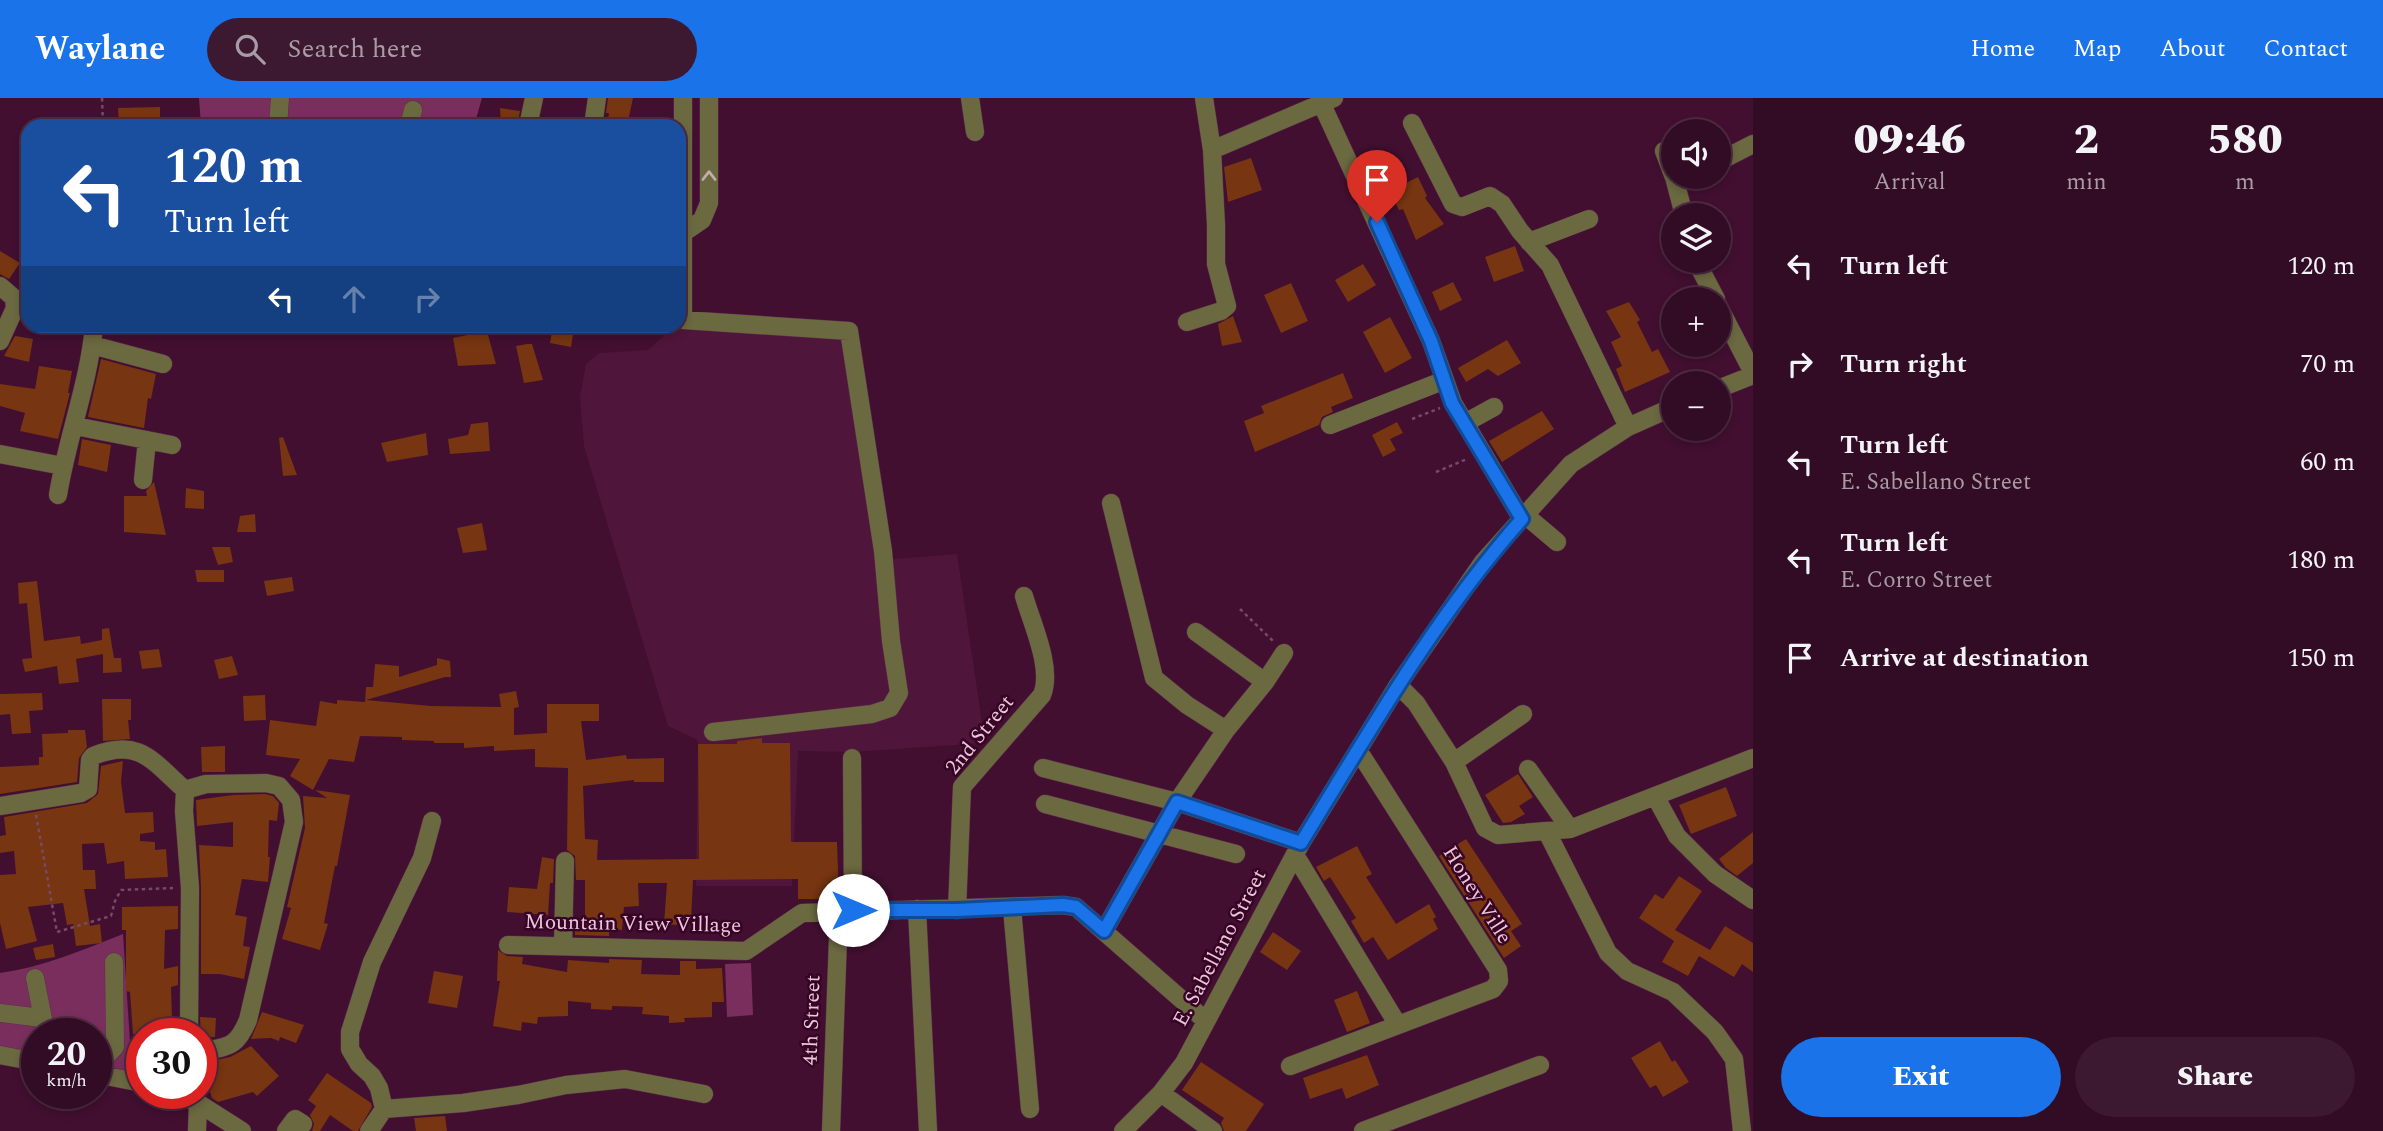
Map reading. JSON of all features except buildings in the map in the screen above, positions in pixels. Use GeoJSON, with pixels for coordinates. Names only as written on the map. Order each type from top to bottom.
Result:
{"type":"FeatureCollection","features":[{"type":"Feature","properties":{"kind":"street"},"geometry":{"type":"LineString","coordinates":[[278,119],[280,98]]}},
{"type":"Feature","properties":{"kind":"street"},"geometry":{"type":"LineString","coordinates":[[530,119],[534,98]]}},
{"type":"Feature","properties":{"kind":"street"},"geometry":{"type":"LineString","coordinates":[[594,119],[597,98]]}},
{"type":"Feature","properties":{"kind":"street"},"geometry":{"type":"LineString","coordinates":[[683,98],[683,119]]}},
{"type":"Feature","properties":{"kind":"street"},"geometry":{"type":"LineString","coordinates":[[686,231],[702,220],[709,203],[709,98]]}},
{"type":"Feature","properties":{"kind":"street"},"geometry":{"type":"LineString","coordinates":[[970,98],[975,132]]}},
{"type":"Feature","properties":{"kind":"street"},"geometry":{"type":"LineString","coordinates":[[1187,321],[1214,314],[1227,306],[1216,264],[1212,150],[1204,98]]}},
{"type":"Feature","properties":{"kind":"street"},"geometry":{"type":"LineString","coordinates":[[1212,150],[1325,99],[1431,341],[1452,403],[1523,517],[1557,542]]}},
{"type":"Feature","properties":{"kind":"street"},"geometry":{"type":"LineString","coordinates":[[1412,123],[1452,204],[1462,207],[1490,196],[1502,204],[1550,265],[1629,427]]}},
{"type":"Feature","properties":{"kind":"street"},"geometry":{"type":"LineString","coordinates":[[1731,155],[1753,144]]}},
{"type":"Feature","properties":{"kind":"street"},"geometry":{"type":"LineString","coordinates":[[1530,242],[1589,219]]}},
{"type":"Feature","properties":{"kind":"street"},"geometry":{"type":"LineString","coordinates":[[0,286],[14,298],[15,308],[0,341]]}},
{"type":"Feature","properties":{"kind":"street"},"geometry":{"type":"LineString","coordinates":[[686,320],[849,331],[883,551],[891,641],[899,693],[890,708],[872,714],[713,732]]}},
{"type":"Feature","properties":{"kind":"street"},"geometry":{"type":"LineString","coordinates":[[1731,331],[1753,374],[1731,383]]}},
{"type":"Feature","properties":{"kind":"street"},"geometry":{"type":"LineString","coordinates":[[58,495],[93,333]]}},
{"type":"Feature","properties":{"kind":"street"},"geometry":{"type":"LineString","coordinates":[[92,345],[163,363]]}},
{"type":"Feature","properties":{"kind":"street"},"geometry":{"type":"LineString","coordinates":[[1330,425],[1445,380]]}},
{"type":"Feature","properties":{"kind":"street"},"geometry":{"type":"LineString","coordinates":[[1465,423],[1494,407]]}},
{"type":"Feature","properties":{"kind":"street","name":"E. Sabellano Street"},"geometry":{"type":"LineString","coordinates":[[1123,1131],[1161,1093],[1184,1063],[1298,849],[1398,685],[1483,562],[1571,464],[1629,427],[1661,412]]}},
{"type":"Feature","properties":{"kind":"street"},"geometry":{"type":"LineString","coordinates":[[75,426],[172,445]]}},
{"type":"Feature","properties":{"kind":"street"},"geometry":{"type":"LineString","coordinates":[[143,480],[147,440]]}},
{"type":"Feature","properties":{"kind":"street"},"geometry":{"type":"LineString","coordinates":[[0,454],[63,466]]}},
{"type":"Feature","properties":{"kind":"street"},"geometry":{"type":"LineString","coordinates":[[1111,503],[1154,678],[1187,705],[1226,730]]}},
{"type":"Feature","properties":{"kind":"street","name":"2nd Street"},"geometry":{"type":"LineString","coordinates":[[957,910],[962,787],[1042,695],[1046,684],[1045,669],[1024,596]]}},
{"type":"Feature","properties":{"kind":"street"},"geometry":{"type":"LineString","coordinates":[[1196,632],[1265,682]]}},
{"type":"Feature","properties":{"kind":"street"},"geometry":{"type":"LineString","coordinates":[[1104,931],[1177,802],[1226,730],[1265,682],[1284,653]]}},
{"type":"Feature","properties":{"kind":"street"},"geometry":{"type":"LineString","coordinates":[[1398,685],[1416,703],[1454,762],[1485,828],[1498,835],[1570,829],[1753,758]]}},
{"type":"Feature","properties":{"kind":"street"},"geometry":{"type":"LineString","coordinates":[[1454,762],[1523,714]]}},
{"type":"Feature","properties":{"kind":"street"},"geometry":{"type":"LineString","coordinates":[[0,806],[81,793],[88,789],[90,760],[93,756],[124,748],[146,755],[185,790]]}},
{"type":"Feature","properties":{"kind":"street","name":"Honey Ville"},"geometry":{"type":"LineString","coordinates":[[1290,1066],[1493,989],[1499,981],[1498,971],[1359,750]]}},
{"type":"Feature","properties":{"kind":"street","name":"4th Street"},"geometry":{"type":"LineString","coordinates":[[831,1131],[846,910],[852,758]]}},
{"type":"Feature","properties":{"kind":"street"},"geometry":{"type":"LineString","coordinates":[[1043,768],[1177,802],[1298,849],[1398,1025]]}},
{"type":"Feature","properties":{"kind":"street"},"geometry":{"type":"LineString","coordinates":[[1528,769],[1570,829]]}},
{"type":"Feature","properties":{"kind":"street"},"geometry":{"type":"LineString","coordinates":[[185,790],[206,784],[266,783],[279,786],[291,800],[294,822],[248,1020],[240,1040],[217,1049]]}},
{"type":"Feature","properties":{"kind":"street"},"geometry":{"type":"LineString","coordinates":[[185,790],[190,888],[189,1018]]}},
{"type":"Feature","properties":{"kind":"street"},"geometry":{"type":"LineString","coordinates":[[1655,796],[1677,836],[1716,874],[1753,900]]}},
{"type":"Feature","properties":{"kind":"street"},"geometry":{"type":"LineString","coordinates":[[1045,804],[1236,854]]}},
{"type":"Feature","properties":{"kind":"street"},"geometry":{"type":"LineString","coordinates":[[369,1131],[384,1109],[379,1088],[350,1049],[350,1032],[372,962],[422,858],[432,821]]}},
{"type":"Feature","properties":{"kind":"street"},"geometry":{"type":"LineString","coordinates":[[1547,832],[1608,953],[1628,971],[1673,992],[1715,1032],[1734,1059],[1742,1131]]}},
{"type":"Feature","properties":{"kind":"street"},"geometry":{"type":"LineString","coordinates":[[563,946],[565,861]]}},
{"type":"Feature","properties":{"kind":"street","name":"Mountain View Village"},"geometry":{"type":"LineString","coordinates":[[508,945],[746,950],[802,913],[1063,905],[1076,907],[1206,1021]]}},
{"type":"Feature","properties":{"kind":"street"},"geometry":{"type":"LineString","coordinates":[[1012,908],[1030,1109]]}},
{"type":"Feature","properties":{"kind":"street"},"geometry":{"type":"LineString","coordinates":[[917,909],[928,1131]]}},
{"type":"Feature","properties":{"kind":"street"},"geometry":{"type":"LineString","coordinates":[[112,1049],[115,1047],[114,962]]}},
{"type":"Feature","properties":{"kind":"street"},"geometry":{"type":"LineString","coordinates":[[35,978],[42,1018]]}},
{"type":"Feature","properties":{"kind":"street"},"geometry":{"type":"LineString","coordinates":[[0,1013],[21,1019]]}},
{"type":"Feature","properties":{"kind":"street"},"geometry":{"type":"LineString","coordinates":[[0,1055],[21,1059]]}},
{"type":"Feature","properties":{"kind":"street"},"geometry":{"type":"LineString","coordinates":[[1363,1131],[1383,1127],[1540,1065]]}},
{"type":"Feature","properties":{"kind":"street"},"geometry":{"type":"LineString","coordinates":[[384,1109],[463,1103],[518,1096],[566,1085],[625,1079],[704,1094]]}},
{"type":"Feature","properties":{"kind":"street"},"geometry":{"type":"LineString","coordinates":[[1161,1093],[1209,1129]]}},
{"type":"Feature","properties":{"kind":"street"},"geometry":{"type":"LineString","coordinates":[[192,1109],[197,1131]]}},
{"type":"Feature","properties":{"kind":"street"},"geometry":{"type":"LineString","coordinates":[[208,1109],[242,1131]]}},
{"type":"Feature","properties":{"kind":"path"},"geometry":{"type":"LineString","coordinates":[[102,98],[103,119]]}},
{"type":"Feature","properties":{"kind":"path"},"geometry":{"type":"LineString","coordinates":[[1412,419],[1452,403]]}},
{"type":"Feature","properties":{"kind":"path"},"geometry":{"type":"LineString","coordinates":[[1436,472],[1483,452]]}},
{"type":"Feature","properties":{"kind":"path"},"geometry":{"type":"LineString","coordinates":[[1240,609],[1284,653]]}},
{"type":"Feature","properties":{"kind":"path"},"geometry":{"type":"LineString","coordinates":[[34,802],[57,932],[111,916],[121,890],[190,888]]}},
{"type":"Feature","properties":{"kind":"shaded area"},"geometry":{"type":"Polygon","coordinates":[[[199,98],[482,98],[476,119],[200,119],[199,98]]]}},
{"type":"Feature","properties":{"kind":"shaded area"},"geometry":{"type":"Polygon","coordinates":[[[686,326],[849,333],[883,560],[957,554],[985,743],[852,752],[798,751],[792,886],[696,886],[698,740],[668,726],[584,446],[580,396],[586,364],[599,353],[648,350],[667,333],[686,333],[686,326]]]}},
{"type":"Feature","properties":{"kind":"shaded area"},"geometry":{"type":"Polygon","coordinates":[[[123,934],[128,1018],[126,1018],[126,1072],[112,1069],[112,1018],[21,1018],[21,1050],[0,1047],[0,973],[78,952],[123,934]]]}},
{"type":"Feature","properties":{"kind":"shaded area"},"geometry":{"type":"Polygon","coordinates":[[[751,963],[753,1015],[727,1017],[725,964],[751,963]]]}},
{"type":"Feature","properties":{"kind":"route"},"geometry":{"type":"LineString","coordinates":[[853,910],[957,910],[1063,905],[1076,907],[1104,931],[1177,802],[1301,843],[1398,685],[1483,562],[1522,519],[1452,403],[1431,341],[1377,222]]}}]}
